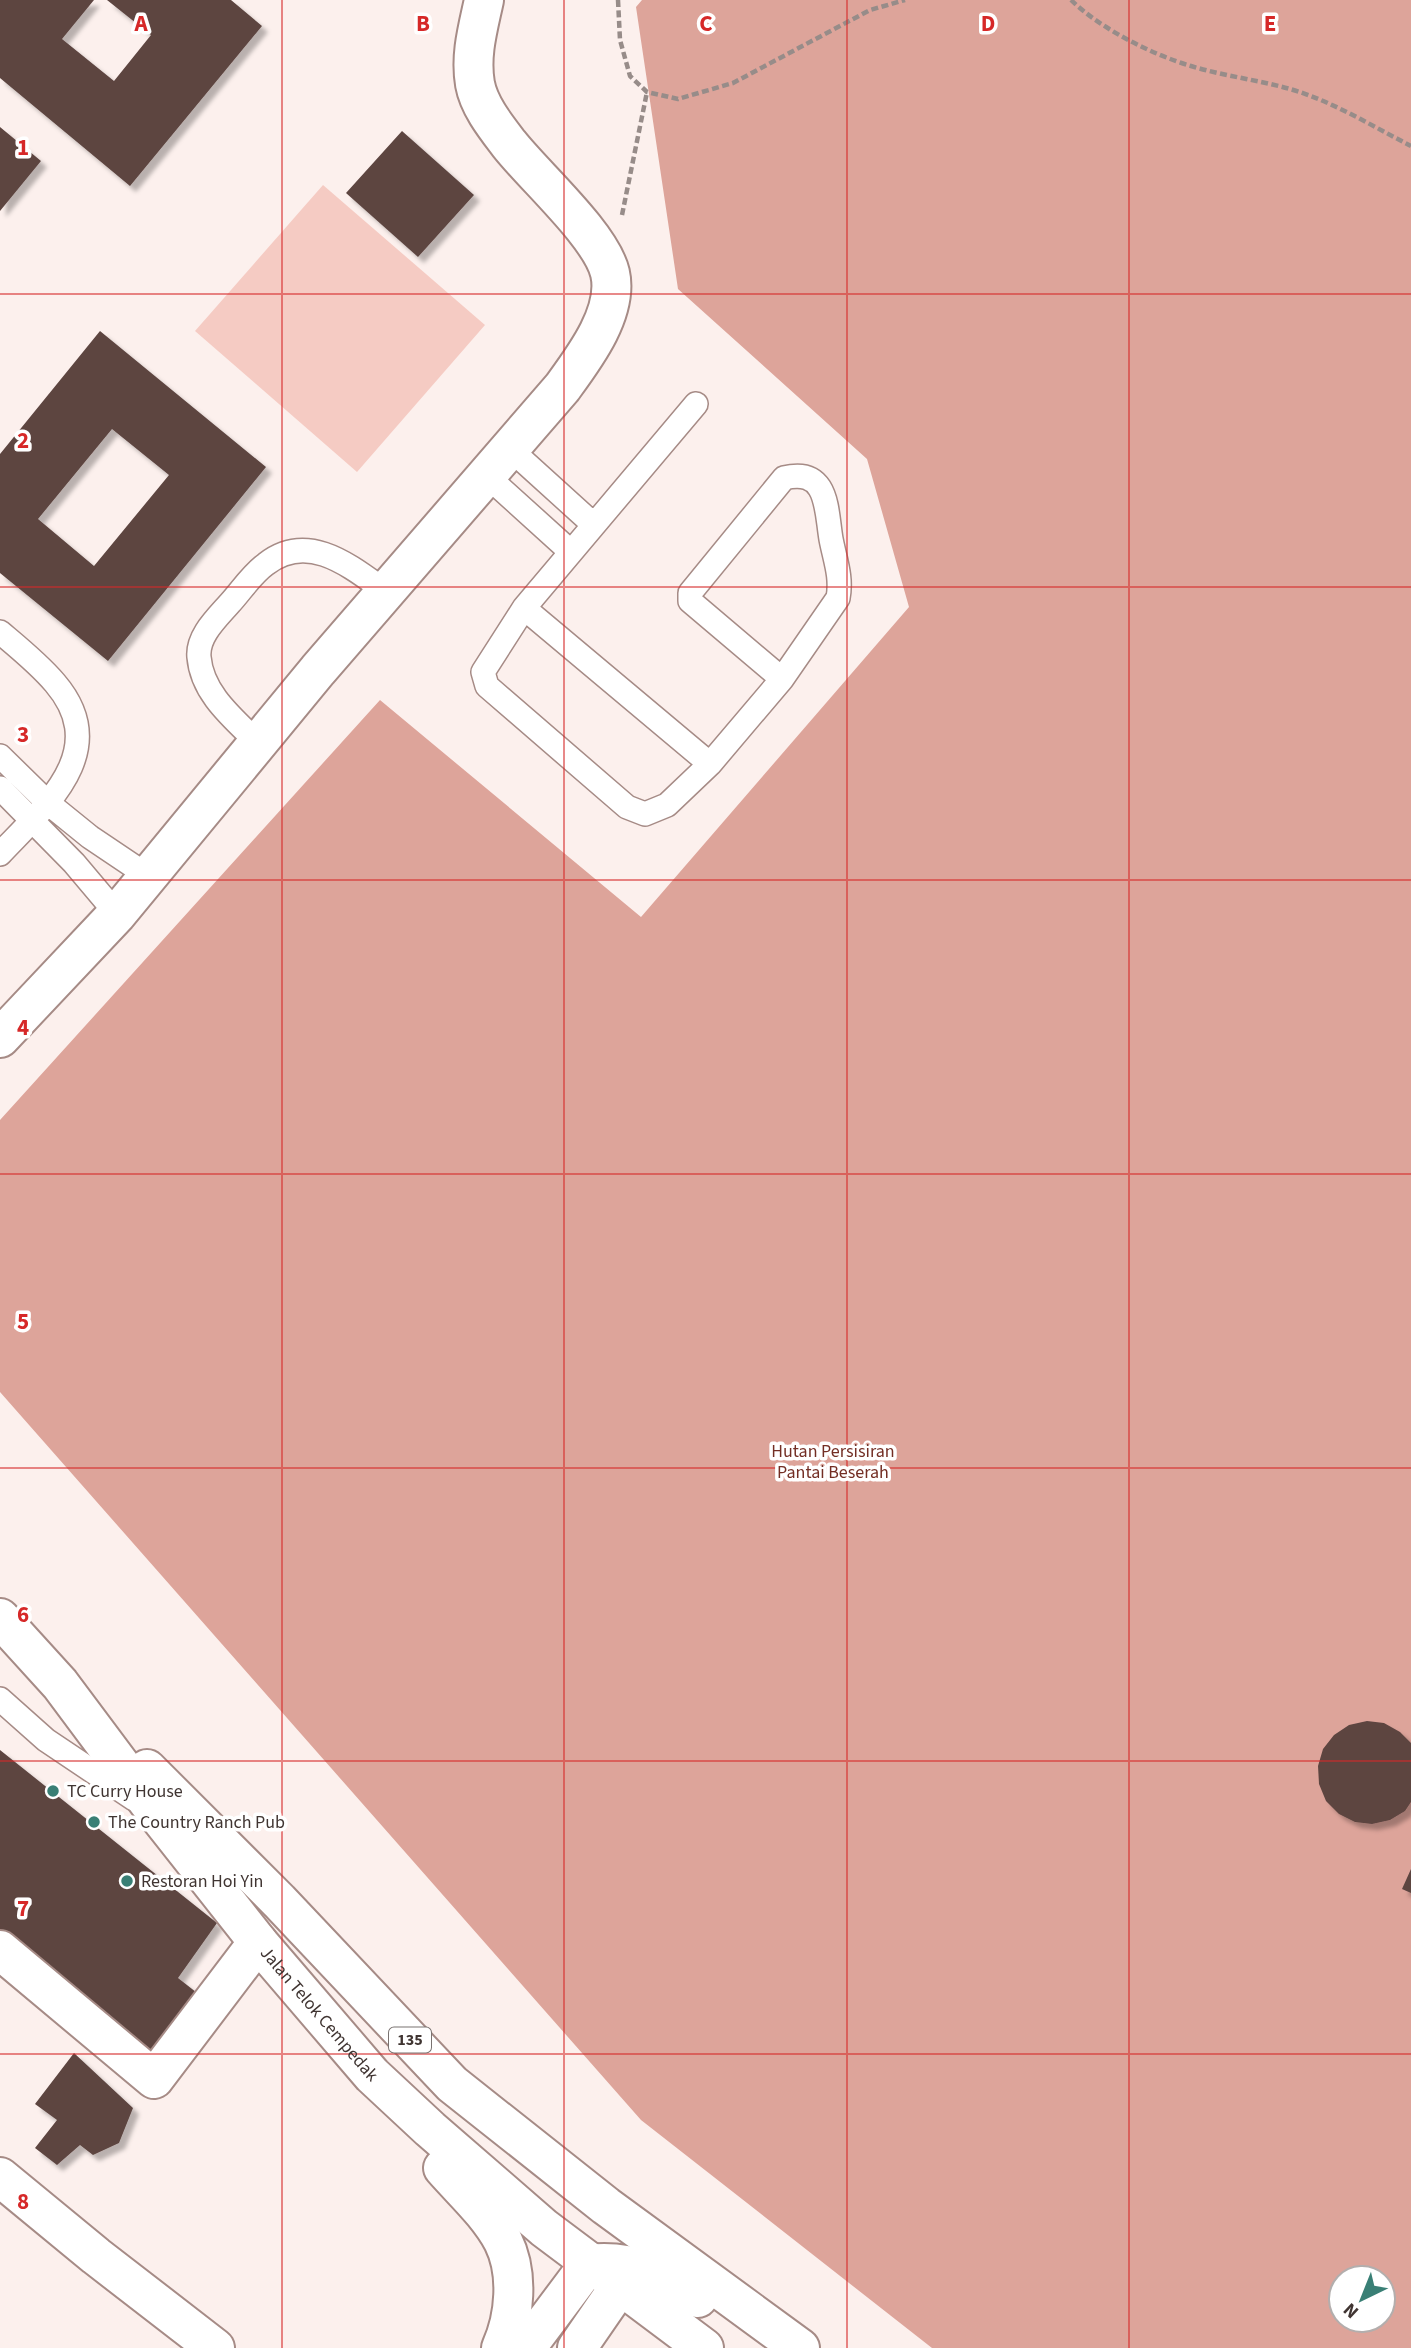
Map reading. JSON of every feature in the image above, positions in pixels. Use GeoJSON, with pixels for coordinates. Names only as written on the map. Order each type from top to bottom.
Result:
{"type":"FeatureCollection","features":[{"type":"Feature","properties":{"kind":"main road"},"geometry":{"type":"LineString","coordinates":[[0,1038],[117,914],[385,591],[562,388],[601,328],[610,295],[610,274],[601,253],[491,120],[475,86],[473,50],[484,0]]}},
{"type":"Feature","properties":{"kind":"main road","name":"Jalan Telok Cempedak"},"geometry":{"type":"LineString","coordinates":[[0,1618],[60,1684],[157,1814],[258,1942],[372,2075],[544,2228],[607,2271],[704,2348]]}},
{"type":"Feature","properties":{"kind":"main road","name":"135"},"geometry":{"type":"LineString","coordinates":[[60,1684],[279,1902],[452,2084],[616,2213],[800,2348]]}},
{"type":"Feature","properties":{"kind":"main road"},"geometry":{"type":"LineString","coordinates":[[0,1950],[154,2079],[258,1942]]}},
{"type":"Feature","properties":{"kind":"main road"},"geometry":{"type":"LineString","coordinates":[[372,2075],[418,2140],[481,2210],[503,2242],[513,2274],[513,2302],[501,2348]]}},
{"type":"Feature","properties":{"kind":"main road"},"geometry":{"type":"LineString","coordinates":[[452,2084],[517,2154],[582,2210],[598,2232],[607,2271],[577,2348]]}},
{"type":"Feature","properties":{"kind":"main road"},"geometry":{"type":"LineString","coordinates":[[0,2177],[215,2348]]}},
{"type":"Feature","properties":{"kind":"main road"},"geometry":{"type":"LineString","coordinates":[[526,2348],[607,2271],[640,2268],[677,2284],[769,2348]]}},
{"type":"Feature","properties":{"kind":"lane"},"geometry":{"type":"LineString","coordinates":[[696,404],[524,608],[484,672],[487,686],[627,807],[645,814],[667,805],[710,764],[782,680],[838,598],[840,584],[831,540],[827,500],[812,482],[798,475],[784,478],[690,593],[690,601],[782,680]]}},
{"type":"Feature","properties":{"kind":"lane"},"geometry":{"type":"LineString","coordinates":[[497,462],[594,525]]}},
{"type":"Feature","properties":{"kind":"lane"},"geometry":{"type":"LineString","coordinates":[[497,462],[572,552]]}},
{"type":"Feature","properties":{"kind":"lane"},"geometry":{"type":"LineString","coordinates":[[258,743],[221,706],[205,683],[198,655],[207,629],[265,564],[287,551],[316,551],[344,562],[385,591]]}},
{"type":"Feature","properties":{"kind":"lane"},"geometry":{"type":"LineString","coordinates":[[524,608],[710,764]]}},
{"type":"Feature","properties":{"kind":"lane"},"geometry":{"type":"LineString","coordinates":[[0,632],[56,684],[71,705],[77,730],[77,755],[66,778],[0,854]]}},
{"type":"Feature","properties":{"kind":"lane"},"geometry":{"type":"LineString","coordinates":[[0,756],[74,863],[117,914]]}},
{"type":"Feature","properties":{"kind":"lane"},"geometry":{"type":"LineString","coordinates":[[0,788],[90,837],[148,876]]}},
{"type":"Feature","properties":{"kind":"lane"},"geometry":{"type":"LineString","coordinates":[[0,1699],[46,1740],[157,1814]]}},
{"type":"Feature","properties":{"kind":"path"},"geometry":{"type":"LineString","coordinates":[[618,0],[620,40],[630,76],[647,92],[678,99],[733,83],[870,10],[905,0]]}},
{"type":"Feature","properties":{"kind":"path"},"geometry":{"type":"LineString","coordinates":[[1071,0],[1088,17],[1136,43],[1190,66],[1292,90],[1341,110],[1411,146]]}},
{"type":"Feature","properties":{"kind":"path"},"geometry":{"type":"LineString","coordinates":[[610,274],[647,92]]}},
{"type":"Feature","properties":{"kind":"shaded area"},"geometry":{"type":"Polygon","coordinates":[[[323,185],[485,325],[357,472],[195,331],[323,185]]]}},
{"type":"Feature","properties":{"kind":"green space","name":"Hutan Persisiran Pantai Beserah"},"geometry":{"type":"Polygon","coordinates":[[[642,0],[1411,0],[1411,2348],[932,2348],[641,2120],[0,1392],[0,1120],[380,700],[641,917],[909,607],[867,459],[678,289],[636,7],[642,0]]]}},
{"type":"Feature","properties":{"kind":"building"},"geometry":{"type":"Polygon","coordinates":[[[0,0],[94,0],[62,39],[114,81],[151,35],[107,0],[231,0],[262,26],[130,186],[0,78],[0,0]]]}},
{"type":"Feature","properties":{"kind":"building"},"geometry":{"type":"Polygon","coordinates":[[[0,127],[41,161],[0,211],[0,127]]]}},
{"type":"Feature","properties":{"kind":"building"},"geometry":{"type":"Polygon","coordinates":[[[402,131],[474,195],[418,257],[346,193],[402,131]]]}},
{"type":"Feature","properties":{"kind":"building"},"geometry":{"type":"Polygon","coordinates":[[[100,331],[266,467],[108,661],[0,573],[0,454],[100,331]],[[112,429],[38,519],[94,566],[169,475],[112,429]]]}},
{"type":"Feature","properties":{"kind":"building"},"geometry":{"type":"Polygon","coordinates":[[[1367,1721],[1384,1723],[1400,1732],[1411,1743],[1411,1802],[1405,1811],[1390,1820],[1372,1824],[1355,1822],[1339,1814],[1326,1801],[1319,1784],[1318,1766],[1323,1749],[1334,1735],[1349,1725],[1367,1721]]]}},
{"type":"Feature","properties":{"kind":"building"},"geometry":{"type":"Polygon","coordinates":[[[0,1750],[217,1923],[178,1978],[201,1996],[154,2056],[0,1932],[0,1750]]]}},
{"type":"Feature","properties":{"kind":"building"},"geometry":{"type":"Polygon","coordinates":[[[1411,1869],[1411,1893],[1402,1889],[1411,1869]]]}},
{"type":"Feature","properties":{"kind":"building"},"geometry":{"type":"Polygon","coordinates":[[[74,2053],[133,2108],[119,2143],[93,2155],[80,2145],[57,2165],[35,2148],[57,2120],[35,2104],[74,2053]]]}},
{"type":"Feature","properties":{"kind":"place","name":"TC Curry House"},"geometry":{"type":"Point","coordinates":[53,1791]}},
{"type":"Feature","properties":{"kind":"place","name":"The Country Ranch Pub"},"geometry":{"type":"Point","coordinates":[94,1822]}},
{"type":"Feature","properties":{"kind":"place","name":"Restoran Hoi Yin"},"geometry":{"type":"Point","coordinates":[127,1881]}}]}
